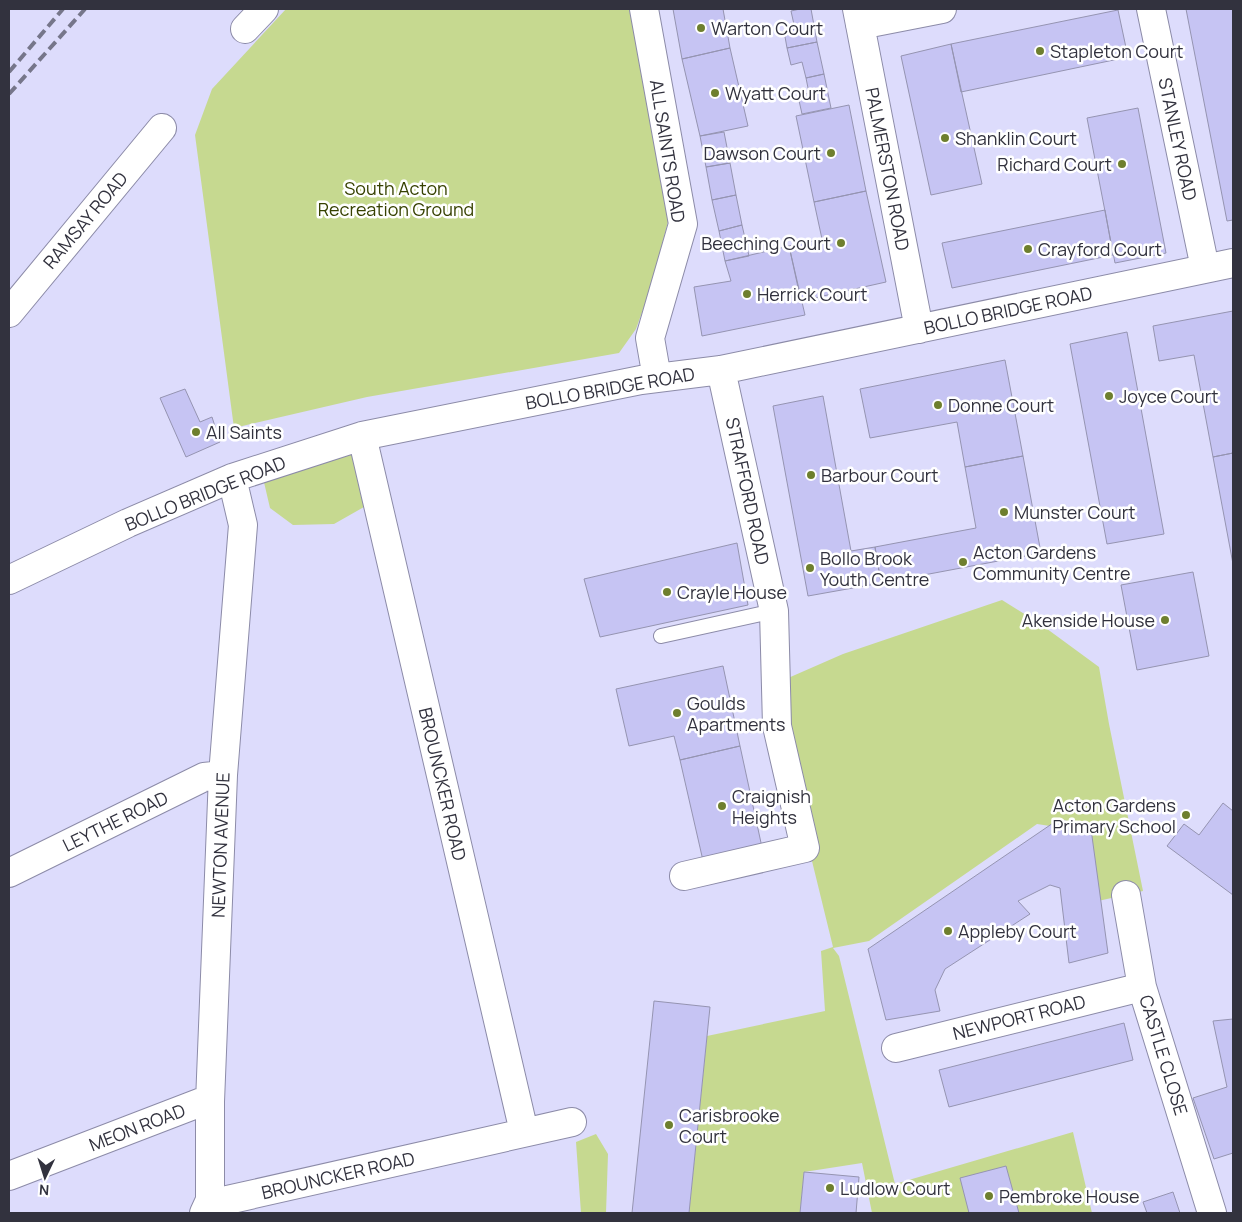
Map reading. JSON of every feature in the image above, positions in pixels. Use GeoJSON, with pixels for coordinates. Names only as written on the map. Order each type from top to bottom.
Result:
{"type":"FeatureCollection","features":[{"type":"Feature","properties":{"kind":"street"},"geometry":{"type":"LineString","coordinates":[[245,29],[264,9]]}},
{"type":"Feature","properties":{"kind":"street","name":"ALL SAINTS ROAD"},"geometry":{"type":"LineString","coordinates":[[644,9],[683,224],[650,338],[657,378]]}},
{"type":"Feature","properties":{"kind":"street"},"geometry":{"type":"LineString","coordinates":[[858,17],[942,9]]}},
{"type":"Feature","properties":{"kind":"street","name":"STANLEY ROAD"},"geometry":{"type":"LineString","coordinates":[[1151,9],[1205,268]]}},
{"type":"Feature","properties":{"kind":"street","name":"PALMERSTON ROAD"},"geometry":{"type":"LineString","coordinates":[[858,17],[919,329]]}},
{"type":"Feature","properties":{"kind":"street","name":"RAMSAY ROAD"},"geometry":{"type":"LineString","coordinates":[[9,313],[162,128]]}},
{"type":"Feature","properties":{"kind":"street","name":"BOLLO BRIDGE ROAD"},"geometry":{"type":"LineString","coordinates":[[9,580],[128,523],[232,478],[362,436],[631,382],[721,370],[1233,263]]}},
{"type":"Feature","properties":{"kind":"street","name":"STRAFFORD ROAD"},"geometry":{"type":"LineString","coordinates":[[684,876],[805,848],[777,726],[774,611],[721,370]]}},
{"type":"Feature","properties":{"kind":"street","name":"BROUNCKER ROAD"},"geometry":{"type":"LineString","coordinates":[[362,436],[524,1132]]}},
{"type":"Feature","properties":{"kind":"street","name":"NEWTON AVENUE"},"geometry":{"type":"LineString","coordinates":[[207,1207],[223,775],[243,525],[232,478]]}},
{"type":"Feature","properties":{"kind":"street","name":"LEYTHE ROAD"},"geometry":{"type":"LineString","coordinates":[[9,873],[204,778],[223,775]]}},
{"type":"Feature","properties":{"kind":"street","name":"CASTLE CLOSE"},"geometry":{"type":"LineString","coordinates":[[1126,895],[1142,987],[1212,1213]]}},
{"type":"Feature","properties":{"kind":"street","name":"NEWPORT ROAD"},"geometry":{"type":"LineString","coordinates":[[896,1048],[1142,987]]}},
{"type":"Feature","properties":{"kind":"street","name":"MEON ROAD"},"geometry":{"type":"LineString","coordinates":[[9,1176],[199,1104],[210,1102]]}},
{"type":"Feature","properties":{"kind":"street","name":"BROUNCKER ROAD"},"geometry":{"type":"LineString","coordinates":[[207,1207],[223,1200],[572,1122]]}},
{"type":"Feature","properties":{"kind":"lane"},"geometry":{"type":"LineString","coordinates":[[661,636],[774,611]]}},
{"type":"Feature","properties":{"kind":"green space","name":"South Acton Recreation Ground"},"geometry":{"type":"Polygon","coordinates":[[[286,9],[629,9],[641,62],[669,218],[650,290],[636,329],[619,353],[367,397],[234,428],[195,135],[212,89],[286,9]]]}},
{"type":"Feature","properties":{"kind":"green space"},"geometry":{"type":"Polygon","coordinates":[[[358,451],[371,503],[334,524],[293,525],[270,508],[263,478],[358,451]]]}},
{"type":"Feature","properties":{"kind":"green space"},"geometry":{"type":"Polygon","coordinates":[[[1002,600],[1039,623],[1099,667],[1143,891],[1098,901],[1083,831],[1037,824],[869,941],[833,948],[839,956],[895,1184],[1073,1132],[1092,1213],[872,1213],[862,1163],[804,1172],[800,1213],[689,1213],[707,1036],[825,1011],[821,951],[833,947],[779,726],[779,682],[843,654],[1002,600]]]}},
{"type":"Feature","properties":{"kind":"green space"},"geometry":{"type":"Polygon","coordinates":[[[596,1134],[608,1154],[606,1213],[581,1213],[576,1142],[596,1134]]]}},
{"type":"Feature","properties":{"kind":"building","name":"Warton Court"},"geometry":{"type":"Polygon","coordinates":[[[673,9],[723,9],[730,48],[682,59],[673,9]]]}},
{"type":"Feature","properties":{"kind":"building"},"geometry":{"type":"Polygon","coordinates":[[[811,9],[817,42],[787,48],[784,31],[795,29],[791,11],[811,9]]]}},
{"type":"Feature","properties":{"kind":"building"},"geometry":{"type":"Polygon","coordinates":[[[1186,9],[1233,9],[1233,220],[1227,221],[1186,9]]]}},
{"type":"Feature","properties":{"kind":"building","name":"Stapleton Court"},"geometry":{"type":"Polygon","coordinates":[[[1118,10],[1128,57],[961,92],[951,44],[1118,10]]]}},
{"type":"Feature","properties":{"kind":"building"},"geometry":{"type":"Polygon","coordinates":[[[817,42],[824,74],[806,78],[802,62],[791,65],[787,48],[817,42]]]}},
{"type":"Feature","properties":{"kind":"building","name":"Shanklin Court"},"geometry":{"type":"Polygon","coordinates":[[[951,44],[982,184],[931,195],[901,56],[951,44]]]}},
{"type":"Feature","properties":{"kind":"building","name":"Wyatt Court"},"geometry":{"type":"Polygon","coordinates":[[[730,48],[748,126],[700,136],[682,59],[730,48]]]}},
{"type":"Feature","properties":{"kind":"building"},"geometry":{"type":"Polygon","coordinates":[[[824,74],[831,108],[802,114],[798,96],[809,93],[806,78],[824,74]]]}},
{"type":"Feature","properties":{"kind":"building","name":"Dawson Court"},"geometry":{"type":"Polygon","coordinates":[[[849,105],[866,191],[814,202],[796,116],[849,105]]]}},
{"type":"Feature","properties":{"kind":"building","name":"Richard Court"},"geometry":{"type":"Polygon","coordinates":[[[1138,108],[1166,253],[1115,263],[1087,118],[1138,108]]]}},
{"type":"Feature","properties":{"kind":"building"},"geometry":{"type":"Polygon","coordinates":[[[724,132],[730,163],[706,167],[700,136],[724,132]]]}},
{"type":"Feature","properties":{"kind":"building"},"geometry":{"type":"Polygon","coordinates":[[[730,163],[736,195],[712,200],[706,167],[730,163]]]}},
{"type":"Feature","properties":{"kind":"building","name":"Beeching Court"},"geometry":{"type":"Polygon","coordinates":[[[866,191],[886,282],[801,301],[789,246],[822,239],[814,202],[866,191]]]}},
{"type":"Feature","properties":{"kind":"building"},"geometry":{"type":"Polygon","coordinates":[[[736,195],[742,225],[719,231],[712,200],[736,195]]]}},
{"type":"Feature","properties":{"kind":"building","name":"Crayford Court"},"geometry":{"type":"Polygon","coordinates":[[[1105,210],[1113,255],[952,288],[942,243],[1105,210]]]}},
{"type":"Feature","properties":{"kind":"building"},"geometry":{"type":"Polygon","coordinates":[[[742,225],[749,256],[725,261],[719,231],[742,225]]]}},
{"type":"Feature","properties":{"kind":"building","name":"Herrick Court"},"geometry":{"type":"Polygon","coordinates":[[[789,246],[805,315],[702,336],[694,287],[731,281],[725,261],[789,246]]]}},
{"type":"Feature","properties":{"kind":"building"},"geometry":{"type":"Polygon","coordinates":[[[1233,311],[1233,453],[1213,457],[1194,355],[1159,361],[1153,326],[1233,311]]]}},
{"type":"Feature","properties":{"kind":"building","name":"Joyce Court"},"geometry":{"type":"Polygon","coordinates":[[[1127,332],[1164,534],[1107,544],[1070,344],[1127,332]]]}},
{"type":"Feature","properties":{"kind":"building","name":"Donne Court"},"geometry":{"type":"Polygon","coordinates":[[[1005,360],[1023,456],[965,467],[957,422],[870,438],[860,389],[1005,360]]]}},
{"type":"Feature","properties":{"kind":"building","name":"All Saints"},"geometry":{"type":"Polygon","coordinates":[[[185,389],[200,422],[212,417],[220,442],[186,457],[160,398],[185,389]]]}},
{"type":"Feature","properties":{"kind":"building","name":"Barbour Court"},"geometry":{"type":"Polygon","coordinates":[[[823,396],[851,551],[875,547],[881,583],[808,596],[773,406],[823,396]]]}},
{"type":"Feature","properties":{"kind":"building"},"geometry":{"type":"Polygon","coordinates":[[[1233,453],[1233,564],[1213,457],[1233,453]]]}},
{"type":"Feature","properties":{"kind":"building","name":"Munster Court"},"geometry":{"type":"Polygon","coordinates":[[[1023,456],[1041,553],[881,583],[875,547],[976,528],[965,467],[1023,456]]]}},
{"type":"Feature","properties":{"kind":"building","name":"Crayle House"},"geometry":{"type":"Polygon","coordinates":[[[737,543],[748,605],[600,637],[584,579],[737,543]]]}},
{"type":"Feature","properties":{"kind":"building","name":"Akenside House"},"geometry":{"type":"Polygon","coordinates":[[[1193,572],[1209,656],[1137,670],[1121,585],[1193,572]]]}},
{"type":"Feature","properties":{"kind":"building","name":"Goulds Apartments"},"geometry":{"type":"Polygon","coordinates":[[[723,666],[740,746],[680,760],[674,736],[629,746],[616,689],[723,666]]]}},
{"type":"Feature","properties":{"kind":"building","name":"Craignish Heights"},"geometry":{"type":"Polygon","coordinates":[[[740,746],[763,852],[704,865],[680,760],[740,746]]]}},
{"type":"Feature","properties":{"kind":"building"},"geometry":{"type":"Polygon","coordinates":[[[1223,803],[1233,811],[1233,895],[1167,846],[1184,824],[1199,835],[1223,803]]]}},
{"type":"Feature","properties":{"kind":"building","name":"Appleby Court"},"geometry":{"type":"Polygon","coordinates":[[[1059,819],[1091,829],[1108,953],[1069,963],[1060,888],[1050,885],[1018,901],[1030,914],[945,969],[935,990],[940,1011],[886,1020],[868,949],[1059,819]]]}},
{"type":"Feature","properties":{"kind":"building","name":"Carisbrooke Court"},"geometry":{"type":"Polygon","coordinates":[[[654,1001],[710,1007],[689,1213],[632,1213],[654,1001]]]}},
{"type":"Feature","properties":{"kind":"building"},"geometry":{"type":"Polygon","coordinates":[[[1233,1019],[1233,1153],[1214,1159],[1193,1098],[1227,1087],[1213,1021],[1233,1019]]]}},
{"type":"Feature","properties":{"kind":"building"},"geometry":{"type":"Polygon","coordinates":[[[1124,1023],[1133,1060],[949,1107],[939,1070],[1124,1023]]]}},
{"type":"Feature","properties":{"kind":"building","name":"Pembroke House"},"geometry":{"type":"Polygon","coordinates":[[[1006,1166],[1019,1213],[969,1213],[960,1178],[1006,1166]]]}},
{"type":"Feature","properties":{"kind":"building","name":"Ludlow Court"},"geometry":{"type":"Polygon","coordinates":[[[804,1172],[859,1177],[856,1213],[800,1213],[804,1172]]]}},
{"type":"Feature","properties":{"kind":"building"},"geometry":{"type":"Polygon","coordinates":[[[1173,1192],[1180,1213],[1147,1213],[1143,1202],[1173,1192]]]}},
{"type":"Feature","properties":{"kind":"railway"},"geometry":{"type":"LineString","coordinates":[[9,72],[63,9]]}},
{"type":"Feature","properties":{"kind":"railway"},"geometry":{"type":"LineString","coordinates":[[9,94],[85,9]]}},
{"type":"Feature","properties":{"kind":"place","name":"Warton Court"},"geometry":{"type":"Point","coordinates":[701,28]}},
{"type":"Feature","properties":{"kind":"place","name":"Stapleton Court"},"geometry":{"type":"Point","coordinates":[1040,51]}},
{"type":"Feature","properties":{"kind":"place","name":"Wyatt Court"},"geometry":{"type":"Point","coordinates":[715,93]}},
{"type":"Feature","properties":{"kind":"place","name":"Shanklin Court"},"geometry":{"type":"Point","coordinates":[945,138]}},
{"type":"Feature","properties":{"kind":"place","name":"Dawson Court"},"geometry":{"type":"Point","coordinates":[831,153]}},
{"type":"Feature","properties":{"kind":"place","name":"Richard Court"},"geometry":{"type":"Point","coordinates":[1122,164]}},
{"type":"Feature","properties":{"kind":"place","name":"Beeching Court"},"geometry":{"type":"Point","coordinates":[841,243]}},
{"type":"Feature","properties":{"kind":"place","name":"Crayford Court"},"geometry":{"type":"Point","coordinates":[1028,249]}},
{"type":"Feature","properties":{"kind":"place","name":"Herrick Court"},"geometry":{"type":"Point","coordinates":[747,294]}},
{"type":"Feature","properties":{"kind":"place","name":"Joyce Court"},"geometry":{"type":"Point","coordinates":[1109,396]}},
{"type":"Feature","properties":{"kind":"place","name":"Donne Court"},"geometry":{"type":"Point","coordinates":[938,405]}},
{"type":"Feature","properties":{"kind":"place","name":"All Saints"},"geometry":{"type":"Point","coordinates":[196,432]}},
{"type":"Feature","properties":{"kind":"place","name":"Barbour Court"},"geometry":{"type":"Point","coordinates":[811,475]}},
{"type":"Feature","properties":{"kind":"place","name":"Munster Court"},"geometry":{"type":"Point","coordinates":[1004,512]}},
{"type":"Feature","properties":{"kind":"place","name":"Acton Gardens Community Centre"},"geometry":{"type":"Point","coordinates":[963,562]}},
{"type":"Feature","properties":{"kind":"place","name":"Bollo Brook Youth Centre"},"geometry":{"type":"Point","coordinates":[810,568]}},
{"type":"Feature","properties":{"kind":"place","name":"Crayle House"},"geometry":{"type":"Point","coordinates":[667,592]}},
{"type":"Feature","properties":{"kind":"place","name":"Akenside House"},"geometry":{"type":"Point","coordinates":[1165,620]}},
{"type":"Feature","properties":{"kind":"place","name":"Goulds Apartments"},"geometry":{"type":"Point","coordinates":[677,713]}},
{"type":"Feature","properties":{"kind":"place","name":"Craignish Heights"},"geometry":{"type":"Point","coordinates":[722,806]}},
{"type":"Feature","properties":{"kind":"place","name":"Acton Gardens Primary School"},"geometry":{"type":"Point","coordinates":[1186,815]}},
{"type":"Feature","properties":{"kind":"place","name":"Appleby Court"},"geometry":{"type":"Point","coordinates":[948,931]}},
{"type":"Feature","properties":{"kind":"place","name":"Carisbrooke Court"},"geometry":{"type":"Point","coordinates":[669,1125]}},
{"type":"Feature","properties":{"kind":"place","name":"Ludlow Court"},"geometry":{"type":"Point","coordinates":[830,1188]}},
{"type":"Feature","properties":{"kind":"place","name":"Pembroke House"},"geometry":{"type":"Point","coordinates":[989,1196]}}]}
